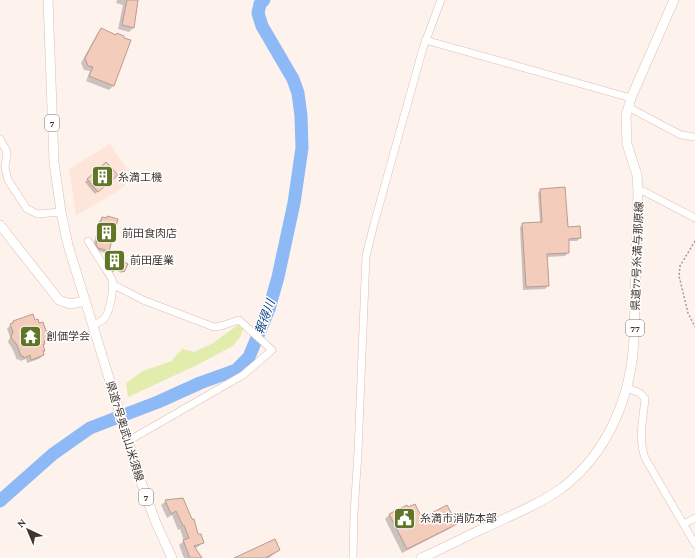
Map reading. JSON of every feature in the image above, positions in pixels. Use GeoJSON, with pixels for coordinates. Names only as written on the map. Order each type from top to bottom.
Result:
{"type":"FeatureCollection","features":[{"type":"Feature","properties":{"kind":"main road","name":"県道7号奥武山米須線"},"geometry":{"type":"LineString","coordinates":[[48,0],[54,162],[61,212],[68,245],[141,482],[156,523],[172,558]]}},
{"type":"Feature","properties":{"kind":"main road","name":"県道77号糸満与那原線"},"geometry":{"type":"LineString","coordinates":[[425,557],[539,502],[562,488],[589,461],[602,443],[616,418],[627,388],[634,348],[638,192],[637,175],[626,135],[626,116],[631,98],[674,0]]}},
{"type":"Feature","properties":{"kind":"main road"},"geometry":{"type":"LineString","coordinates":[[0,225],[59,300],[70,304],[85,301]]}},
{"type":"Feature","properties":{"kind":"street"},"geometry":{"type":"LineString","coordinates":[[353,558],[366,256],[425,40],[441,0]]}},
{"type":"Feature","properties":{"kind":"street"},"geometry":{"type":"LineString","coordinates":[[425,40],[631,98]]}},
{"type":"Feature","properties":{"kind":"street"},"geometry":{"type":"LineString","coordinates":[[628,108],[681,135],[695,137]]}},
{"type":"Feature","properties":{"kind":"street"},"geometry":{"type":"LineString","coordinates":[[0,139],[7,152],[4,168],[8,180],[27,209],[38,214],[61,212]]}},
{"type":"Feature","properties":{"kind":"street"},"geometry":{"type":"LineString","coordinates":[[638,192],[643,191],[695,218]]}},
{"type":"Feature","properties":{"kind":"street"},"geometry":{"type":"LineString","coordinates":[[88,241],[112,279],[114,285],[105,318],[101,322],[93,325]]}},
{"type":"Feature","properties":{"kind":"street"},"geometry":{"type":"LineString","coordinates":[[114,285],[143,300],[214,327],[239,320],[272,350],[244,375],[138,436],[127,438]]}},
{"type":"Feature","properties":{"kind":"street"},"geometry":{"type":"LineString","coordinates":[[627,388],[640,393],[645,399],[641,441],[642,450],[645,458],[695,544]]}},
{"type":"Feature","properties":{"kind":"street"},"geometry":{"type":"LineString","coordinates":[[684,524],[695,518]]}},
{"type":"Feature","properties":{"kind":"path"},"geometry":{"type":"LineString","coordinates":[[695,241],[680,266],[679,276],[688,313],[695,327]]}},
{"type":"Feature","properties":{"kind":"shaded area"},"geometry":{"type":"Polygon","coordinates":[[[110,144],[131,175],[124,187],[76,216],[69,169],[110,144]]]}},
{"type":"Feature","properties":{"kind":"green space"},"geometry":{"type":"Polygon","coordinates":[[[238,325],[244,327],[240,337],[233,346],[195,366],[128,397],[126,383],[143,371],[172,361],[183,349],[194,352],[213,343],[238,325]]]}},
{"type":"Feature","properties":{"kind":"building"},"geometry":{"type":"Polygon","coordinates":[[[127,0],[138,0],[134,28],[122,25],[127,0]]]}},
{"type":"Feature","properties":{"kind":"building"},"geometry":{"type":"Polygon","coordinates":[[[101,28],[116,35],[117,33],[124,36],[124,38],[131,40],[114,86],[89,76],[93,67],[88,66],[85,58],[101,28]]]}},
{"type":"Feature","properties":{"kind":"building","name":"糸満工機"},"geometry":{"type":"Polygon","coordinates":[[[106,162],[118,175],[98,192],[87,179],[106,162]]]}},
{"type":"Feature","properties":{"kind":"building"},"geometry":{"type":"Polygon","coordinates":[[[565,187],[568,227],[580,226],[581,238],[569,239],[569,253],[547,254],[549,286],[526,287],[522,223],[542,222],[540,189],[565,187]]]}},
{"type":"Feature","properties":{"kind":"building","name":"前田食肉店"},"geometry":{"type":"Polygon","coordinates":[[[107,216],[118,219],[109,251],[98,248],[96,244],[102,217],[107,218],[107,216]]]}},
{"type":"Feature","properties":{"kind":"building","name":"前田産業"},"geometry":{"type":"Polygon","coordinates":[[[113,255],[128,264],[124,272],[116,268],[113,272],[108,264],[113,255]]]}},
{"type":"Feature","properties":{"kind":"building","name":"創価学会"},"geometry":{"type":"Polygon","coordinates":[[[33,314],[35,320],[38,319],[39,323],[43,322],[49,339],[44,341],[44,355],[31,360],[30,355],[24,358],[21,356],[17,345],[11,337],[13,332],[10,324],[13,323],[13,321],[33,314]]]}},
{"type":"Feature","properties":{"kind":"building"},"geometry":{"type":"Polygon","coordinates":[[[183,498],[192,519],[194,519],[198,534],[201,534],[204,543],[194,546],[202,558],[190,558],[183,540],[189,538],[184,525],[183,526],[176,511],[171,514],[165,500],[183,498]]]}},
{"type":"Feature","properties":{"kind":"building"},"geometry":{"type":"Polygon","coordinates":[[[415,504],[422,518],[447,505],[457,524],[407,549],[389,514],[407,505],[408,507],[415,504]]]}},
{"type":"Feature","properties":{"kind":"building"},"geometry":{"type":"Polygon","coordinates":[[[275,539],[280,550],[265,558],[234,558],[275,539]]]}},
{"type":"Feature","properties":{"kind":"waterway","name":"報得川"},"geometry":{"type":"LineString","coordinates":[[0,501],[53,454],[90,428],[158,402],[200,383],[236,370],[249,357],[269,309],[278,277],[294,203],[302,148],[301,116],[298,93],[293,79],[262,26],[258,13],[260,4],[264,0]]}},
{"type":"Feature","properties":{"kind":"place","name":"糸満工機"},"geometry":{"type":"Point","coordinates":[102,177]}},
{"type":"Feature","properties":{"kind":"place","name":"前田食肉店"},"geometry":{"type":"Point","coordinates":[106,233]}},
{"type":"Feature","properties":{"kind":"place","name":"前田産業"},"geometry":{"type":"Point","coordinates":[115,260]}},
{"type":"Feature","properties":{"kind":"place","name":"創価学会"},"geometry":{"type":"Point","coordinates":[30,336]}},
{"type":"Feature","properties":{"kind":"place","name":"糸満市消防本部"},"geometry":{"type":"Point","coordinates":[405,518]}}]}
